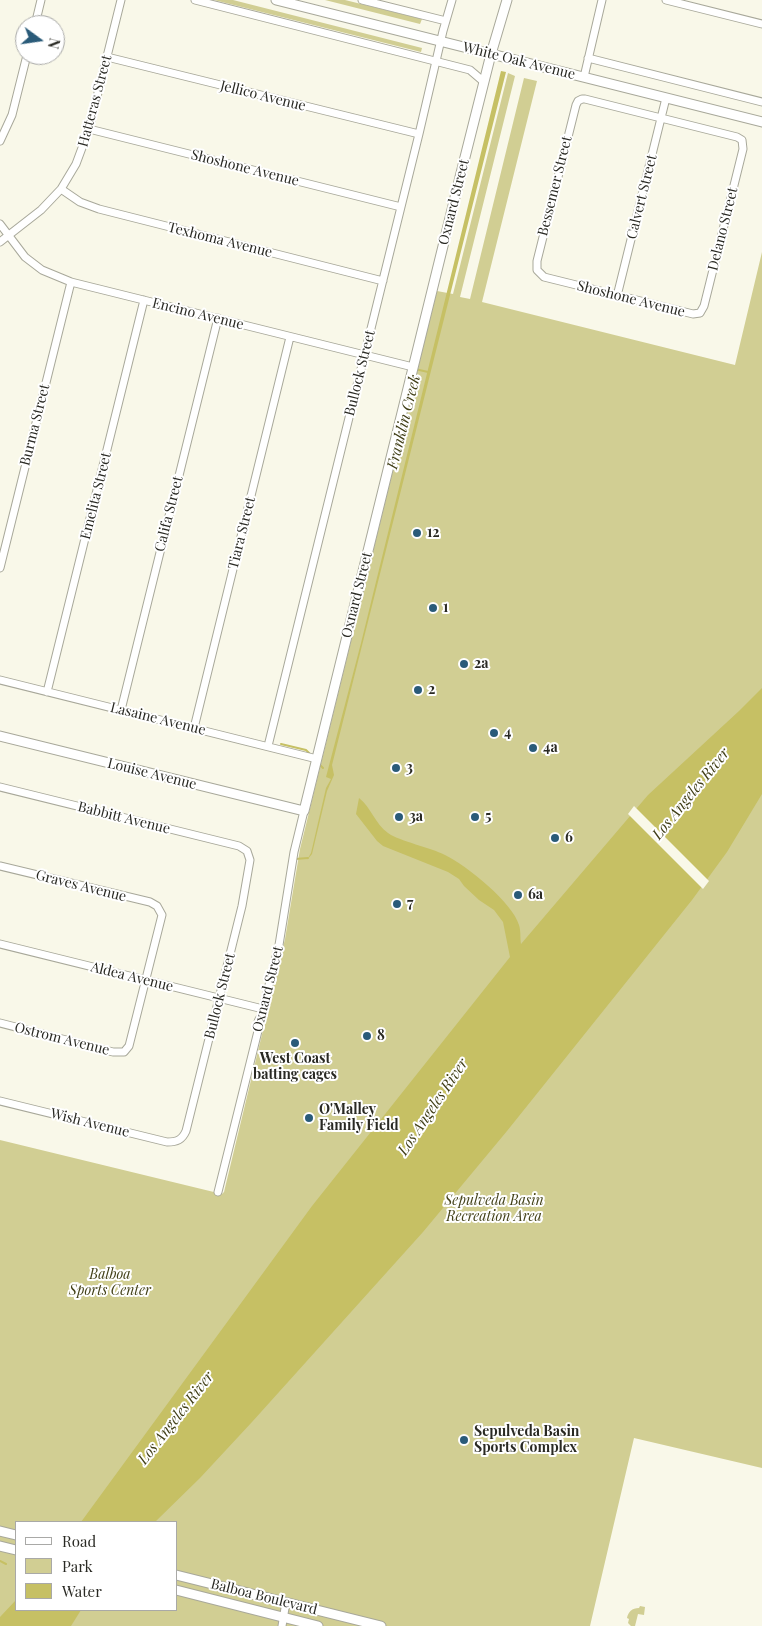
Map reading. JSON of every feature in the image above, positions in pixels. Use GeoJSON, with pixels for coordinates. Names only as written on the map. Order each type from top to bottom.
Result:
{"type":"FeatureCollection","features":[{"type":"Feature","properties":{"kind":"main road","name":"White Oak Avenue"},"geometry":{"type":"LineString","coordinates":[[276,0],[762,122]]}},
{"type":"Feature","properties":{"kind":"main road","name":"Oxnard Street"},"geometry":{"type":"LineString","coordinates":[[304,811],[413,367],[506,0]]}},
{"type":"Feature","properties":{"kind":"main road","name":"Louise Avenue"},"geometry":{"type":"LineString","coordinates":[[0,736],[304,811]]}},
{"type":"Feature","properties":{"kind":"main road"},"geometry":{"type":"LineString","coordinates":[[0,1531],[15,1535]]}},
{"type":"Feature","properties":{"kind":"main road"},"geometry":{"type":"LineString","coordinates":[[0,1546],[15,1550]]}},
{"type":"Feature","properties":{"kind":"main road","name":"Balboa Boulevard"},"geometry":{"type":"LineString","coordinates":[[178,1575],[381,1626]]}},
{"type":"Feature","properties":{"kind":"main road","name":"Balboa Boulevard"},"geometry":{"type":"LineString","coordinates":[[178,1591],[283,1622],[318,1626]]}},
{"type":"Feature","properties":{"kind":"street"},"geometry":{"type":"LineString","coordinates":[[37,15],[41,0]]}},
{"type":"Feature","properties":{"kind":"street","name":"Hatteras Street"},"geometry":{"type":"LineString","coordinates":[[9,236],[41,210],[61,190],[76,164],[89,129],[121,0]]}},
{"type":"Feature","properties":{"kind":"street","name":"White Oak Avenue"},"geometry":{"type":"LineString","coordinates":[[195,0],[437,61],[474,72],[484,82]]}},
{"type":"Feature","properties":{"kind":"street"},"geometry":{"type":"LineString","coordinates":[[362,0],[446,21]]}},
{"type":"Feature","properties":{"kind":"street","name":"Bullock Street"},"geometry":{"type":"LineString","coordinates":[[268,746],[452,0]]}},
{"type":"Feature","properties":{"kind":"street"},"geometry":{"type":"LineString","coordinates":[[584,77],[602,0]]}},
{"type":"Feature","properties":{"kind":"street"},"geometry":{"type":"LineString","coordinates":[[666,0],[762,24]]}},
{"type":"Feature","properties":{"kind":"street","name":"Jellico Avenue"},"geometry":{"type":"LineString","coordinates":[[107,56],[419,134]]}},
{"type":"Feature","properties":{"kind":"street","name":"White Oak Avenue"},"geometry":{"type":"LineString","coordinates":[[588,58],[762,102]]}},
{"type":"Feature","properties":{"kind":"street"},"geometry":{"type":"LineString","coordinates":[[0,141],[12,115],[24,65]]}},
{"type":"Feature","properties":{"kind":"street","name":"Calvert Street"},"geometry":{"type":"LineString","coordinates":[[618,296],[666,98]]}},
{"type":"Feature","properties":{"kind":"street","name":"White Oak Avenue"},"geometry":{"type":"LineString","coordinates":[[577,103],[585,99],[662,118],[737,137],[742,140],[743,144]]}},
{"type":"Feature","properties":{"kind":"street","name":"Bessemer Street"},"geometry":{"type":"LineString","coordinates":[[537,270],[536,260],[577,103]]}},
{"type":"Feature","properties":{"kind":"street","name":"Shoshone Avenue"},"geometry":{"type":"LineString","coordinates":[[89,129],[401,208]]}},
{"type":"Feature","properties":{"kind":"street","name":"Delano Street"},"geometry":{"type":"LineString","coordinates":[[700,313],[704,306],[743,144]]}},
{"type":"Feature","properties":{"kind":"street","name":"Texhoma Avenue"},"geometry":{"type":"LineString","coordinates":[[61,190],[80,202],[99,209],[383,281]]}},
{"type":"Feature","properties":{"kind":"street","name":"Encino Avenue"},"geometry":{"type":"LineString","coordinates":[[0,224],[25,257],[53,276],[413,367]]}},
{"type":"Feature","properties":{"kind":"street"},"geometry":{"type":"LineString","coordinates":[[0,242],[9,236]]}},
{"type":"Feature","properties":{"kind":"street","name":"Shoshone Avenue"},"geometry":{"type":"LineString","coordinates":[[537,270],[544,277],[693,314],[700,313]]}},
{"type":"Feature","properties":{"kind":"street","name":"Burma Street"},"geometry":{"type":"LineString","coordinates":[[0,568],[71,282]]}},
{"type":"Feature","properties":{"kind":"street","name":"Emelita Street"},"geometry":{"type":"LineString","coordinates":[[47,692],[144,300]]}},
{"type":"Feature","properties":{"kind":"street","name":"Califa Street"},"geometry":{"type":"LineString","coordinates":[[121,710],[218,318]]}},
{"type":"Feature","properties":{"kind":"street","name":"Tiara Street"},"geometry":{"type":"LineString","coordinates":[[194,728],[290,337]]}},
{"type":"Feature","properties":{"kind":"street","name":"Lasaine Avenue"},"geometry":{"type":"LineString","coordinates":[[0,680],[317,759]]}},
{"type":"Feature","properties":{"kind":"street","name":"Babbitt Avenue"},"geometry":{"type":"LineString","coordinates":[[0,788],[239,846],[247,851]]}},
{"type":"Feature","properties":{"kind":"street","name":"Oxnard Street"},"geometry":{"type":"LineString","coordinates":[[218,1192],[259,1027],[257,1024],[263,1009],[279,945],[294,852],[304,811]]}},
{"type":"Feature","properties":{"kind":"street","name":"Bullock Street"},"geometry":{"type":"LineString","coordinates":[[180,1140],[186,1131],[242,906],[250,860],[247,851]]}},
{"type":"Feature","properties":{"kind":"street","name":"Graves Avenue"},"geometry":{"type":"LineString","coordinates":[[0,866],[150,902],[161,909],[161,921],[145,980]]}},
{"type":"Feature","properties":{"kind":"street","name":"Aldea Avenue"},"geometry":{"type":"LineString","coordinates":[[0,944],[263,1009]]}},
{"type":"Feature","properties":{"kind":"street","name":"Ostrom Avenue"},"geometry":{"type":"LineString","coordinates":[[0,1023],[113,1052],[124,1052],[129,1046],[145,980]]}},
{"type":"Feature","properties":{"kind":"street","name":"Wish Avenue"},"geometry":{"type":"LineString","coordinates":[[0,1101],[167,1142],[180,1140]]}},
{"type":"Feature","properties":{"kind":"street"},"geometry":{"type":"LineString","coordinates":[[283,1622],[286,1602]]}},
{"type":"Feature","properties":{"kind":"green space"},"geometry":{"type":"Polygon","coordinates":[[[214,0],[233,0],[422,48],[421,52],[214,0]]]}},
{"type":"Feature","properties":{"kind":"green space"},"geometry":{"type":"Polygon","coordinates":[[[325,0],[345,0],[422,19],[420,24],[325,0]]]}},
{"type":"Feature","properties":{"kind":"green space","name":"Sepulveda Basin Recreation Area"},"geometry":{"type":"Polygon","coordinates":[[[508,73],[515,76],[460,297],[470,299],[524,78],[537,81],[482,302],[735,365],[762,252],[762,1468],[634,1438],[590,1626],[0,1626],[0,1140],[222,1194],[224,1192],[285,939],[300,849],[437,291],[453,294],[508,73]]]}},
{"type":"Feature","properties":{"kind":"green space"},"geometry":{"type":"Polygon","coordinates":[[[640,1606],[645,1607],[644,1615],[638,1614],[635,1626],[631,1626],[628,1623],[628,1614],[640,1606]]]}},
{"type":"Feature","properties":{"kind":"water"},"geometry":{"type":"Polygon","coordinates":[[[501,71],[506,72],[332,765],[334,775],[327,791],[312,854],[307,860],[311,853],[326,788],[331,779],[326,777],[361,643],[501,71]]]}},
{"type":"Feature","properties":{"kind":"water","name":"Los Angeles River"},"geometry":{"type":"Polygon","coordinates":[[[762,688],[762,794],[727,852],[692,900],[507,1131],[423,1232],[252,1422],[200,1478],[156,1521],[82,1521],[312,1206],[510,957],[503,922],[494,910],[479,900],[459,879],[448,872],[383,846],[356,814],[359,798],[388,833],[445,855],[465,867],[488,886],[515,916],[520,927],[521,944],[648,795],[762,688]]]}},
{"type":"Feature","properties":{"kind":"water"},"geometry":{"type":"Polygon","coordinates":[[[15,1601],[15,1611],[80,1611],[71,1626],[0,1626],[0,1617],[15,1601]]]}},
{"type":"Feature","properties":{"kind":"pier"},"geometry":{"type":"Polygon","coordinates":[[[634,806],[709,881],[703,889],[628,814],[634,806]]]}},
{"type":"Feature","properties":{"kind":"waterway","name":"Franklin Creek"},"geometry":{"type":"LineString","coordinates":[[415,369],[428,372]]}},
{"type":"Feature","properties":{"kind":"waterway"},"geometry":{"type":"LineString","coordinates":[[281,744],[306,750],[311,755]]}},
{"type":"Feature","properties":{"kind":"waterway"},"geometry":{"type":"LineString","coordinates":[[319,764],[323,768]]}},
{"type":"Feature","properties":{"kind":"waterway"},"geometry":{"type":"LineString","coordinates":[[295,859],[308,858]]}},
{"type":"Feature","properties":{"kind":"waterway"},"geometry":{"type":"LineString","coordinates":[[0,1561],[6,1564]]}},
{"type":"Feature","properties":{"kind":"place","name":"12"},"geometry":{"type":"Point","coordinates":[417,533]}},
{"type":"Feature","properties":{"kind":"place","name":"1"},"geometry":{"type":"Point","coordinates":[433,608]}},
{"type":"Feature","properties":{"kind":"place","name":"2a"},"geometry":{"type":"Point","coordinates":[464,664]}},
{"type":"Feature","properties":{"kind":"place","name":"2"},"geometry":{"type":"Point","coordinates":[418,690]}},
{"type":"Feature","properties":{"kind":"place","name":"4"},"geometry":{"type":"Point","coordinates":[494,733]}},
{"type":"Feature","properties":{"kind":"place","name":"4a"},"geometry":{"type":"Point","coordinates":[533,748]}},
{"type":"Feature","properties":{"kind":"place","name":"3"},"geometry":{"type":"Point","coordinates":[396,768]}},
{"type":"Feature","properties":{"kind":"place","name":"3a"},"geometry":{"type":"Point","coordinates":[399,817]}},
{"type":"Feature","properties":{"kind":"place","name":"5"},"geometry":{"type":"Point","coordinates":[475,817]}},
{"type":"Feature","properties":{"kind":"place","name":"6"},"geometry":{"type":"Point","coordinates":[555,838]}},
{"type":"Feature","properties":{"kind":"place","name":"6a"},"geometry":{"type":"Point","coordinates":[518,895]}},
{"type":"Feature","properties":{"kind":"place","name":"7"},"geometry":{"type":"Point","coordinates":[397,904]}},
{"type":"Feature","properties":{"kind":"place","name":"8"},"geometry":{"type":"Point","coordinates":[367,1036]}},
{"type":"Feature","properties":{"kind":"place","name":"West Coast batting cages"},"geometry":{"type":"Point","coordinates":[295,1043]}},
{"type":"Feature","properties":{"kind":"place","name":"O'Malley Family Field"},"geometry":{"type":"Point","coordinates":[309,1118]}},
{"type":"Feature","properties":{"kind":"place","name":"Sepulveda Basin Sports Complex"},"geometry":{"type":"Point","coordinates":[464,1440]}},
{"type":"Feature","properties":{"kind":"park label","name":"Balboa Sports Center"},"geometry":{"type":"Point","coordinates":[110,1284]}}]}
